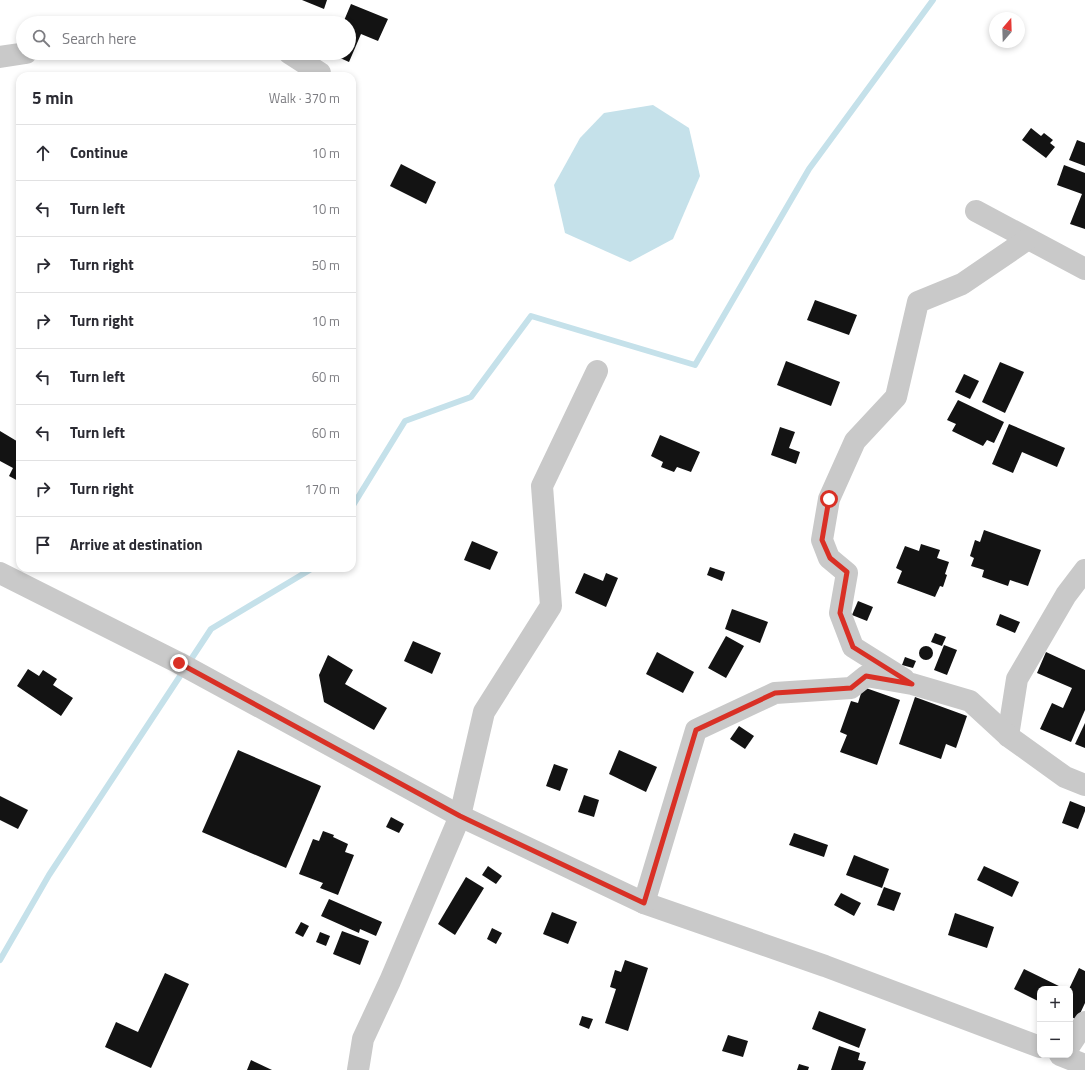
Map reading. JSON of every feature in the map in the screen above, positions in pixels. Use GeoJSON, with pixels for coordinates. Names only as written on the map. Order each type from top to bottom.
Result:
{"type":"FeatureCollection","features":[{"type":"Feature","properties":{"kind":"street"},"geometry":{"type":"LineString","coordinates":[[0,57],[16,55]]}},
{"type":"Feature","properties":{"kind":"street"},"geometry":{"type":"LineString","coordinates":[[300,60],[318,72]]}},
{"type":"Feature","properties":{"kind":"street"},"geometry":{"type":"LineString","coordinates":[[976,211],[1085,269]]}},
{"type":"Feature","properties":{"kind":"street"},"geometry":{"type":"LineString","coordinates":[[912,684],[853,647],[840,613],[847,572],[830,558],[822,540],[829,499],[854,441],[896,396],[918,302],[962,284],[1028,239]]}},
{"type":"Feature","properties":{"kind":"street"},"geometry":{"type":"LineString","coordinates":[[358,1070],[363,1039],[390,981],[460,816],[484,712],[551,606],[542,486],[597,371]]}},
{"type":"Feature","properties":{"kind":"street"},"geometry":{"type":"LineString","coordinates":[[1008,736],[1017,679],[1066,595],[1085,570]]}},
{"type":"Feature","properties":{"kind":"street"},"geometry":{"type":"LineString","coordinates":[[0,573],[185,666],[460,816],[644,903],[825,966],[1037,1047]]}},
{"type":"Feature","properties":{"kind":"street"},"geometry":{"type":"LineString","coordinates":[[644,903],[696,730],[775,693],[851,688],[866,676],[912,684],[970,701],[1008,736],[1065,778],[1085,785]]}},
{"type":"Feature","properties":{"kind":"street"},"geometry":{"type":"LineString","coordinates":[[1073,1040],[1085,1022]]}},
{"type":"Feature","properties":{"kind":"street"},"geometry":{"type":"LineString","coordinates":[[1073,1058],[1085,1065]]}},
{"type":"Feature","properties":{"kind":"water"},"geometry":{"type":"Polygon","coordinates":[[[653,105],[689,128],[700,176],[673,239],[630,262],[565,233],[554,185],[580,138],[604,113],[653,105]]]}},
{"type":"Feature","properties":{"kind":"building"},"geometry":{"type":"Polygon","coordinates":[[[302,0],[327,0],[324,9],[302,0]]]}},
{"type":"Feature","properties":{"kind":"building"},"geometry":{"type":"Polygon","coordinates":[[[351,4],[388,19],[378,41],[361,34],[356,46],[356,16],[346,16],[351,4]]]}},
{"type":"Feature","properties":{"kind":"building"},"geometry":{"type":"Polygon","coordinates":[[[1031,128],[1041,136],[1044,133],[1053,140],[1050,143],[1055,147],[1046,158],[1022,140],[1031,128]]]}},
{"type":"Feature","properties":{"kind":"building"},"geometry":{"type":"Polygon","coordinates":[[[1077,140],[1085,143],[1085,166],[1069,160],[1077,140]]]}},
{"type":"Feature","properties":{"kind":"building"},"geometry":{"type":"Polygon","coordinates":[[[401,164],[436,182],[426,204],[390,186],[401,164]]]}},
{"type":"Feature","properties":{"kind":"building"},"geometry":{"type":"Polygon","coordinates":[[[1064,165],[1085,173],[1085,229],[1070,224],[1082,194],[1057,185],[1064,165]]]}},
{"type":"Feature","properties":{"kind":"building"},"geometry":{"type":"Polygon","coordinates":[[[815,300],[857,315],[849,335],[807,320],[815,300]]]}},
{"type":"Feature","properties":{"kind":"building"},"geometry":{"type":"Polygon","coordinates":[[[786,361],[840,382],[831,406],[777,385],[786,361]]]}},
{"type":"Feature","properties":{"kind":"building"},"geometry":{"type":"Polygon","coordinates":[[[1000,362],[1024,372],[1005,413],[982,402],[1000,362]]]}},
{"type":"Feature","properties":{"kind":"building"},"geometry":{"type":"Polygon","coordinates":[[[964,374],[979,381],[970,399],[955,392],[964,374]]]}},
{"type":"Feature","properties":{"kind":"building"},"geometry":{"type":"Polygon","coordinates":[[[958,400],[1004,422],[994,443],[987,440],[983,446],[952,431],[956,424],[947,420],[958,400]]]}},
{"type":"Feature","properties":{"kind":"building"},"geometry":{"type":"Polygon","coordinates":[[[1009,424],[1065,448],[1057,467],[1022,452],[1013,473],[992,464],[1009,424]]]}},
{"type":"Feature","properties":{"kind":"building"},"geometry":{"type":"Polygon","coordinates":[[[780,427],[795,432],[789,448],[800,452],[796,464],[771,455],[780,427]]]}},
{"type":"Feature","properties":{"kind":"building"},"geometry":{"type":"Polygon","coordinates":[[[0,431],[16,441],[16,480],[9,476],[13,468],[0,461],[0,431]]]}},
{"type":"Feature","properties":{"kind":"building"},"geometry":{"type":"Polygon","coordinates":[[[660,435],[700,452],[691,472],[677,467],[674,472],[661,467],[663,462],[651,456],[660,435]]]}},
{"type":"Feature","properties":{"kind":"building"},"geometry":{"type":"Polygon","coordinates":[[[984,530],[1041,550],[1028,586],[1010,580],[1008,586],[982,577],[984,570],[971,566],[974,558],[970,556],[975,540],[980,542],[984,530]]]}},
{"type":"Feature","properties":{"kind":"building"},"geometry":{"type":"Polygon","coordinates":[[[472,541],[498,552],[490,570],[464,560],[472,541]]]}},
{"type":"Feature","properties":{"kind":"building"},"geometry":{"type":"Polygon","coordinates":[[[921,544],[940,550],[937,558],[949,562],[943,587],[940,586],[935,597],[897,583],[902,571],[896,568],[905,546],[919,551],[921,544]]]}},
{"type":"Feature","properties":{"kind":"building"},"geometry":{"type":"Polygon","coordinates":[[[710,567],[725,572],[722,581],[707,575],[710,567]]]}},
{"type":"Feature","properties":{"kind":"building"},"geometry":{"type":"Polygon","coordinates":[[[584,573],[603,581],[606,573],[618,578],[606,607],[575,593],[584,573]]]}},
{"type":"Feature","properties":{"kind":"building"},"geometry":{"type":"Polygon","coordinates":[[[858,601],[873,607],[867,621],[852,615],[858,601]]]}},
{"type":"Feature","properties":{"kind":"building"},"geometry":{"type":"Polygon","coordinates":[[[732,609],[768,622],[760,643],[725,629],[732,609]]]}},
{"type":"Feature","properties":{"kind":"building"},"geometry":{"type":"Polygon","coordinates":[[[1000,614],[1020,622],[1015,633],[996,625],[1000,614]]]}},
{"type":"Feature","properties":{"kind":"building"},"geometry":{"type":"Polygon","coordinates":[[[935,633],[946,637],[942,646],[931,642],[935,633]]]}},
{"type":"Feature","properties":{"kind":"building"},"geometry":{"type":"Polygon","coordinates":[[[726,636],[744,646],[726,678],[708,668],[726,636]]]}},
{"type":"Feature","properties":{"kind":"building"},"geometry":{"type":"Polygon","coordinates":[[[413,641],[441,653],[432,674],[404,661],[413,641]]]}},
{"type":"Feature","properties":{"kind":"building"},"geometry":{"type":"Polygon","coordinates":[[[944,645],[957,650],[947,675],[934,670],[944,645]]]}},
{"type":"Feature","properties":{"kind":"building"},"geometry":{"type":"Polygon","coordinates":[[[923,646],[929,646],[933,650],[933,656],[929,660],[923,660],[919,656],[919,650],[923,646]]]}},
{"type":"Feature","properties":{"kind":"building"},"geometry":{"type":"Polygon","coordinates":[[[657,652],[694,672],[683,693],[646,674],[657,652]]]}},
{"type":"Feature","properties":{"kind":"building"},"geometry":{"type":"Polygon","coordinates":[[[1046,652],[1085,670],[1085,710],[1071,742],[1040,729],[1052,703],[1063,708],[1072,688],[1037,673],[1046,652]]]}},
{"type":"Feature","properties":{"kind":"building"},"geometry":{"type":"Polygon","coordinates":[[[328,655],[353,670],[345,684],[387,708],[374,730],[324,702],[319,675],[328,655]]]}},
{"type":"Feature","properties":{"kind":"building"},"geometry":{"type":"Polygon","coordinates":[[[905,657],[916,661],[913,668],[902,665],[905,657]]]}},
{"type":"Feature","properties":{"kind":"building"},"geometry":{"type":"Polygon","coordinates":[[[28,669],[39,676],[43,670],[57,679],[53,685],[73,698],[61,716],[17,686],[28,669]]]}},
{"type":"Feature","properties":{"kind":"building"},"geometry":{"type":"Polygon","coordinates":[[[863,687],[900,700],[877,765],[840,752],[847,735],[840,732],[851,701],[858,703],[863,687]]]}},
{"type":"Feature","properties":{"kind":"building"},"geometry":{"type":"Polygon","coordinates":[[[915,697],[967,716],[956,748],[946,744],[941,759],[899,744],[915,697]]]}},
{"type":"Feature","properties":{"kind":"building"},"geometry":{"type":"Polygon","coordinates":[[[1085,723],[1085,748],[1075,744],[1085,723]]]}},
{"type":"Feature","properties":{"kind":"building"},"geometry":{"type":"Polygon","coordinates":[[[739,726],[754,736],[745,749],[730,739],[739,726]]]}},
{"type":"Feature","properties":{"kind":"building"},"geometry":{"type":"Polygon","coordinates":[[[238,750],[321,786],[286,868],[202,832],[238,750]]]}},
{"type":"Feature","properties":{"kind":"building"},"geometry":{"type":"Polygon","coordinates":[[[619,750],[657,767],[646,792],[609,774],[619,750]]]}},
{"type":"Feature","properties":{"kind":"building"},"geometry":{"type":"Polygon","coordinates":[[[554,764],[568,769],[560,791],[546,786],[554,764]]]}},
{"type":"Feature","properties":{"kind":"building"},"geometry":{"type":"Polygon","coordinates":[[[584,795],[599,800],[594,817],[578,812],[584,795]]]}},
{"type":"Feature","properties":{"kind":"building"},"geometry":{"type":"Polygon","coordinates":[[[0,796],[28,810],[18,829],[0,820],[0,796]]]}},
{"type":"Feature","properties":{"kind":"building"},"geometry":{"type":"Polygon","coordinates":[[[1070,801],[1085,807],[1085,811],[1078,829],[1062,823],[1070,801]]]}},
{"type":"Feature","properties":{"kind":"building"},"geometry":{"type":"Polygon","coordinates":[[[391,817],[404,824],[399,833],[386,827],[391,817]]]}},
{"type":"Feature","properties":{"kind":"building"},"geometry":{"type":"Polygon","coordinates":[[[323,831],[334,835],[333,837],[348,844],[345,852],[354,855],[338,895],[320,888],[323,883],[299,874],[313,839],[319,841],[323,831]]]}},
{"type":"Feature","properties":{"kind":"building"},"geometry":{"type":"Polygon","coordinates":[[[794,833],[828,845],[824,857],[789,845],[794,833]]]}},
{"type":"Feature","properties":{"kind":"building"},"geometry":{"type":"Polygon","coordinates":[[[854,855],[889,869],[882,888],[846,875],[854,855]]]}},
{"type":"Feature","properties":{"kind":"building"},"geometry":{"type":"Polygon","coordinates":[[[488,866],[502,876],[496,884],[482,875],[488,866]]]}},
{"type":"Feature","properties":{"kind":"building"},"geometry":{"type":"Polygon","coordinates":[[[984,866],[1019,882],[1012,897],[977,880],[984,866]]]}},
{"type":"Feature","properties":{"kind":"building"},"geometry":{"type":"Polygon","coordinates":[[[466,877],[484,888],[455,935],[438,924],[466,877]]]}},
{"type":"Feature","properties":{"kind":"building"},"geometry":{"type":"Polygon","coordinates":[[[884,887],[901,893],[894,911],[877,905],[884,887]]]}},
{"type":"Feature","properties":{"kind":"building"},"geometry":{"type":"Polygon","coordinates":[[[841,893],[861,903],[854,916],[834,905],[841,893]]]}},
{"type":"Feature","properties":{"kind":"building"},"geometry":{"type":"Polygon","coordinates":[[[329,899],[382,922],[376,936],[360,929],[359,933],[321,916],[329,899]]]}},
{"type":"Feature","properties":{"kind":"building"},"geometry":{"type":"Polygon","coordinates":[[[552,912],[577,922],[568,944],[543,934],[552,912]]]}},
{"type":"Feature","properties":{"kind":"building"},"geometry":{"type":"Polygon","coordinates":[[[955,913],[994,927],[987,948],[948,935],[955,913]]]}},
{"type":"Feature","properties":{"kind":"building"},"geometry":{"type":"Polygon","coordinates":[[[301,922],[309,926],[303,937],[295,933],[301,922]]]}},
{"type":"Feature","properties":{"kind":"building"},"geometry":{"type":"Polygon","coordinates":[[[492,928],[502,933],[496,944],[487,939],[492,928]]]}},
{"type":"Feature","properties":{"kind":"building"},"geometry":{"type":"Polygon","coordinates":[[[342,931],[369,941],[360,965],[333,954],[342,931]]]}},
{"type":"Feature","properties":{"kind":"building"},"geometry":{"type":"Polygon","coordinates":[[[320,932],[330,936],[326,946],[316,942],[320,932]]]}},
{"type":"Feature","properties":{"kind":"building"},"geometry":{"type":"Polygon","coordinates":[[[625,960],[648,968],[628,1031],[605,1023],[616,989],[610,987],[615,970],[621,972],[625,960]]]}},
{"type":"Feature","properties":{"kind":"building"},"geometry":{"type":"Polygon","coordinates":[[[1079,968],[1085,971],[1085,1003],[1077,1020],[1073,1018],[1073,986],[1070,986],[1079,968]]]}},
{"type":"Feature","properties":{"kind":"building"},"geometry":{"type":"Polygon","coordinates":[[[1024,969],[1059,986],[1037,986],[1037,1000],[1014,989],[1024,969]]]}},
{"type":"Feature","properties":{"kind":"building"},"geometry":{"type":"Polygon","coordinates":[[[165,973],[189,984],[151,1068],[105,1047],[116,1022],[138,1032],[165,973]]]}},
{"type":"Feature","properties":{"kind":"building"},"geometry":{"type":"Polygon","coordinates":[[[819,1011],[866,1029],[859,1048],[812,1029],[819,1011]]]}},
{"type":"Feature","properties":{"kind":"building"},"geometry":{"type":"Polygon","coordinates":[[[582,1016],[593,1019],[589,1029],[579,1025],[582,1016]]]}},
{"type":"Feature","properties":{"kind":"building"},"geometry":{"type":"Polygon","coordinates":[[[728,1035],[748,1041],[743,1057],[722,1051],[728,1035]]]}},
{"type":"Feature","properties":{"kind":"building"},"geometry":{"type":"Polygon","coordinates":[[[839,1046],[860,1053],[858,1060],[866,1062],[863,1070],[831,1070],[839,1046]]]}},
{"type":"Feature","properties":{"kind":"building"},"geometry":{"type":"Polygon","coordinates":[[[251,1060],[272,1070],[247,1070],[251,1060]]]}},
{"type":"Feature","properties":{"kind":"building"},"geometry":{"type":"Polygon","coordinates":[[[799,1064],[809,1067],[808,1070],[797,1070],[799,1064]]]}},
{"type":"Feature","properties":{"kind":"waterway"},"geometry":{"type":"LineString","coordinates":[[356,501],[405,421],[471,397],[531,316],[695,365],[809,169],[933,0]]}},
{"type":"Feature","properties":{"kind":"waterway"},"geometry":{"type":"LineString","coordinates":[[0,960],[49,875],[211,629],[306,572]]}},
{"type":"Feature","properties":{"kind":"route"},"geometry":{"type":"LineString","coordinates":[[179,663],[460,816],[644,903],[696,730],[775,693],[851,688],[866,676],[912,684],[853,647],[840,613],[847,572],[830,558],[822,540],[829,499]]}}]}
